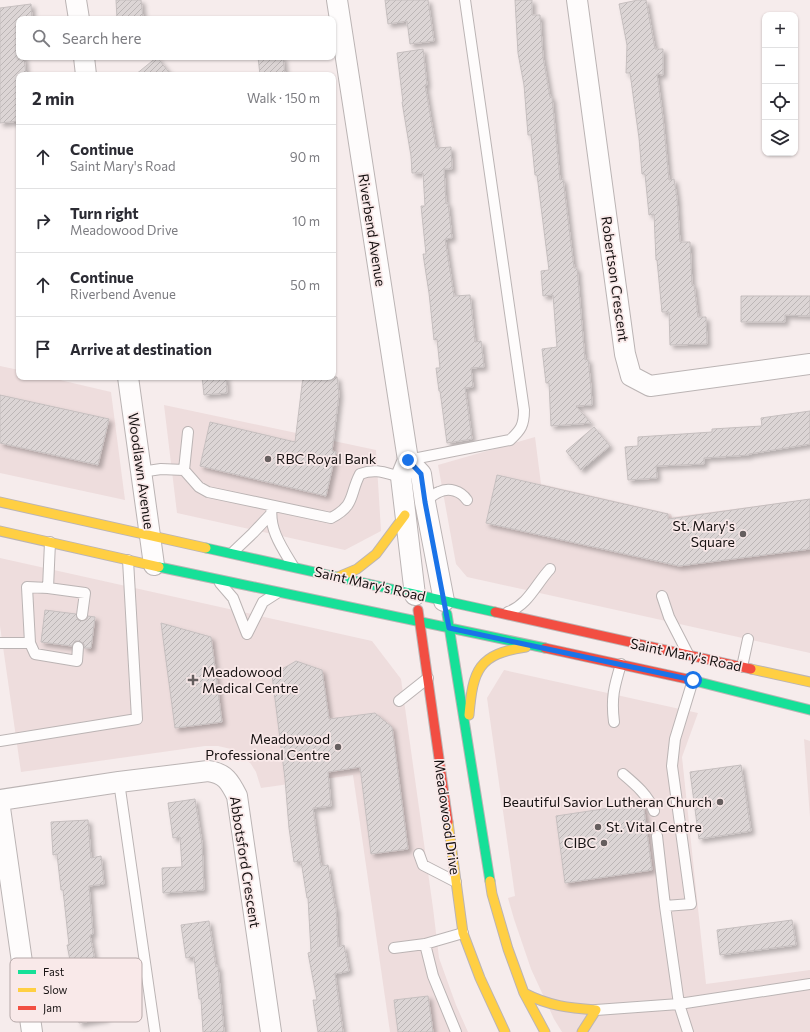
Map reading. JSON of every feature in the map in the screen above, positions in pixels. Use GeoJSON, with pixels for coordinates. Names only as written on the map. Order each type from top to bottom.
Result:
{"type":"FeatureCollection","features":[{"type":"Feature","properties":{"kind":"main road","name":"Saint Mary's Road"},"geometry":{"type":"LineString","coordinates":[[0,502],[810,682]]}},
{"type":"Feature","properties":{"kind":"main road"},"geometry":{"type":"LineString","coordinates":[[338,577],[357,569],[376,554],[405,515]]}},
{"type":"Feature","properties":{"kind":"main road","name":"Saint Mary's Road"},"geometry":{"type":"LineString","coordinates":[[0,531],[420,623],[621,664],[693,680],[810,710]]}},
{"type":"Feature","properties":{"kind":"main road","name":"Meadowood Drive"},"geometry":{"type":"LineString","coordinates":[[415,595],[428,678],[463,933],[480,978],[505,1032]]}},
{"type":"Feature","properties":{"kind":"main road"},"geometry":{"type":"LineString","coordinates":[[444,601],[492,894],[508,949],[524,993],[545,1032]]}},
{"type":"Feature","properties":{"kind":"main road"},"geometry":{"type":"LineString","coordinates":[[467,746],[470,701],[476,674],[486,659],[503,651],[534,646]]}},
{"type":"Feature","properties":{"kind":"main road"},"geometry":{"type":"LineString","coordinates":[[524,993],[541,1002],[563,1008],[596,1010],[582,1032]]}},
{"type":"Feature","properties":{"kind":"street"},"geometry":{"type":"LineString","coordinates":[[76,0],[79,16]]}},
{"type":"Feature","properties":{"kind":"street","name":"Riverbend Avenue"},"geometry":{"type":"LineString","coordinates":[[338,0],[404,469],[405,515],[415,595]]}},
{"type":"Feature","properties":{"kind":"street","name":"Robertson Crescent"},"geometry":{"type":"LineString","coordinates":[[577,0],[625,354],[631,376],[650,386],[810,364]]}},
{"type":"Feature","properties":{"kind":"street"},"geometry":{"type":"LineString","coordinates":[[84,60],[86,72]]}},
{"type":"Feature","properties":{"kind":"street","name":"Woodlawn Avenue"},"geometry":{"type":"LineString","coordinates":[[128,380],[154,565]]}},
{"type":"Feature","properties":{"kind":"street"},"geometry":{"type":"LineString","coordinates":[[404,469],[421,474],[444,601]]}},
{"type":"Feature","properties":{"kind":"street","name":"Abbotsford Crescent"},"geometry":{"type":"LineString","coordinates":[[0,800],[119,782],[208,771],[215,772],[229,782],[237,796],[271,1032]]}},
{"type":"Feature","properties":{"kind":"street"},"geometry":{"type":"LineString","coordinates":[[0,808],[21,958]]}},
{"type":"Feature","properties":{"kind":"street"},"geometry":{"type":"LineString","coordinates":[[31,1022],[32,1032]]}},
{"type":"Feature","properties":{"kind":"lane"},"geometry":{"type":"LineString","coordinates":[[141,472],[161,469],[184,470],[199,487],[208,492],[271,510],[331,518],[342,512],[351,500],[354,484],[360,474],[368,471],[404,469],[510,440],[520,430],[524,420],[523,402],[465,0]]}},
{"type":"Feature","properties":{"kind":"lane"},"geometry":{"type":"LineString","coordinates":[[184,470],[188,432]]}},
{"type":"Feature","properties":{"kind":"lane"},"geometry":{"type":"LineString","coordinates":[[405,515],[439,492],[452,490],[458,491],[468,500]]}},
{"type":"Feature","properties":{"kind":"lane"},"geometry":{"type":"LineString","coordinates":[[232,553],[249,538],[271,510]]}},
{"type":"Feature","properties":{"kind":"lane"},"geometry":{"type":"LineString","coordinates":[[271,510],[277,538],[294,567]]}},
{"type":"Feature","properties":{"kind":"lane"},"geometry":{"type":"LineString","coordinates":[[48,588],[50,542]]}},
{"type":"Feature","properties":{"kind":"lane"},"geometry":{"type":"LineString","coordinates":[[0,741],[137,719],[128,560]]}},
{"type":"Feature","properties":{"kind":"lane"},"geometry":{"type":"LineString","coordinates":[[502,614],[515,609],[525,602],[540,579],[550,569]]}},
{"type":"Feature","properties":{"kind":"lane"},"geometry":{"type":"LineString","coordinates":[[216,579],[233,598],[247,634],[263,602],[278,592]]}},
{"type":"Feature","properties":{"kind":"lane"},"geometry":{"type":"LineString","coordinates":[[78,647],[77,661],[35,654],[30,643],[27,587],[85,593],[82,615]]}},
{"type":"Feature","properties":{"kind":"lane"},"geometry":{"type":"LineString","coordinates":[[662,596],[669,617],[689,655]]}},
{"type":"Feature","properties":{"kind":"lane"},"geometry":{"type":"LineString","coordinates":[[742,667],[748,639]]}},
{"type":"Feature","properties":{"kind":"lane"},"geometry":{"type":"LineString","coordinates":[[0,643],[30,643]]}},
{"type":"Feature","properties":{"kind":"lane"},"geometry":{"type":"LineString","coordinates":[[614,722],[612,705],[614,689],[621,664]]}},
{"type":"Feature","properties":{"kind":"lane"},"geometry":{"type":"LineString","coordinates":[[398,701],[428,678]]}},
{"type":"Feature","properties":{"kind":"lane"},"geometry":{"type":"LineString","coordinates":[[665,906],[691,904],[672,766],[675,739],[693,680]]}},
{"type":"Feature","properties":{"kind":"lane"},"geometry":{"type":"LineString","coordinates":[[623,774],[644,792],[654,810]]}},
{"type":"Feature","properties":{"kind":"lane"},"geometry":{"type":"LineString","coordinates":[[119,782],[155,1032]]}},
{"type":"Feature","properties":{"kind":"lane"},"geometry":{"type":"LineString","coordinates":[[657,836],[679,1004],[688,1032]]}},
{"type":"Feature","properties":{"kind":"lane"},"geometry":{"type":"LineString","coordinates":[[419,854],[423,865],[456,882]]}},
{"type":"Feature","properties":{"kind":"lane"},"geometry":{"type":"LineString","coordinates":[[394,948],[425,944],[463,933]]}},
{"type":"Feature","properties":{"kind":"lane"},"geometry":{"type":"LineString","coordinates":[[425,944],[433,976],[456,1032]]}},
{"type":"Feature","properties":{"kind":"lane"},"geometry":{"type":"LineString","coordinates":[[596,1010],[679,1004],[810,984]]}},
{"type":"Feature","properties":{"kind":"shaded area"},"geometry":{"type":"Polygon","coordinates":[[[0,366],[16,369],[16,380],[60,380],[111,392],[125,500],[0,473],[0,366]]]}},
{"type":"Feature","properties":{"kind":"shaded area"},"geometry":{"type":"Polygon","coordinates":[[[164,405],[376,450],[381,531],[345,550],[177,513],[164,405]]]}},
{"type":"Feature","properties":{"kind":"shaded area"},"geometry":{"type":"Polygon","coordinates":[[[535,437],[541,484],[671,514],[672,517],[810,499],[810,653],[467,577],[456,564],[438,465],[535,437]]]}},
{"type":"Feature","properties":{"kind":"shaded area"},"geometry":{"type":"Polygon","coordinates":[[[0,558],[372,641],[401,679],[439,958],[456,1005],[468,1032],[390,1032],[353,775],[261,788],[256,772],[251,764],[242,755],[231,749],[218,746],[205,746],[21,772],[0,626],[0,558]]]}},
{"type":"Feature","properties":{"kind":"shaded area","name":"St. Vital Centre"},"geometry":{"type":"Polygon","coordinates":[[[504,670],[698,713],[682,757],[706,984],[810,970],[810,1032],[562,1032],[554,1019],[531,969],[508,898],[515,896],[487,698],[504,670]]]}},
{"type":"Feature","properties":{"kind":"shaded area"},"geometry":{"type":"Polygon","coordinates":[[[804,739],[810,741],[810,817],[804,739]]]}},
{"type":"Feature","properties":{"kind":"building"},"geometry":{"type":"Polygon","coordinates":[[[116,0],[141,0],[143,16],[117,16],[116,0]]]}},
{"type":"Feature","properties":{"kind":"building"},"geometry":{"type":"Polygon","coordinates":[[[385,0],[428,0],[434,41],[410,44],[407,21],[388,24],[385,0]]]}},
{"type":"Feature","properties":{"kind":"building"},"geometry":{"type":"Polygon","coordinates":[[[515,0],[532,0],[532,15],[540,15],[543,57],[550,97],[552,97],[560,180],[563,179],[574,268],[577,268],[585,360],[588,359],[591,387],[592,405],[576,406],[591,423],[551,426],[549,383],[546,383],[542,349],[557,347],[553,295],[543,296],[541,271],[549,270],[537,175],[535,175],[531,135],[528,135],[524,85],[518,53],[515,0]]]}},
{"type":"Feature","properties":{"kind":"building"},"geometry":{"type":"Polygon","coordinates":[[[646,0],[655,49],[663,49],[663,75],[657,74],[669,180],[674,179],[680,242],[690,242],[692,285],[694,285],[698,317],[706,317],[707,344],[670,345],[669,312],[662,312],[656,260],[654,214],[649,215],[645,174],[642,174],[639,138],[630,73],[626,73],[627,45],[619,4],[646,0]]]}},
{"type":"Feature","properties":{"kind":"building"},"geometry":{"type":"Polygon","coordinates":[[[31,4],[32,16],[16,16],[16,60],[24,60],[26,72],[16,72],[16,121],[0,123],[0,8],[31,4]]]}},
{"type":"Feature","properties":{"kind":"building"},"geometry":{"type":"Polygon","coordinates":[[[423,49],[427,85],[425,85],[436,148],[451,147],[452,169],[444,169],[446,204],[448,203],[452,238],[445,239],[454,296],[470,295],[475,342],[481,341],[484,367],[471,368],[473,387],[465,388],[472,439],[447,443],[436,368],[440,368],[437,339],[434,340],[423,254],[426,254],[421,206],[425,206],[423,173],[412,173],[397,53],[423,49]]]}},
{"type":"Feature","properties":{"kind":"building"},"geometry":{"type":"Polygon","coordinates":[[[153,60],[159,60],[169,72],[139,72],[153,60]]]}},
{"type":"Feature","properties":{"kind":"building"},"geometry":{"type":"Polygon","coordinates":[[[258,60],[283,60],[285,72],[260,72],[258,60]]]}},
{"type":"Feature","properties":{"kind":"building"},"geometry":{"type":"Polygon","coordinates":[[[741,296],[810,296],[810,316],[785,315],[785,322],[741,322],[741,296]]]}},
{"type":"Feature","properties":{"kind":"building","name":"RBC Royal Bank"},"geometry":{"type":"Polygon","coordinates":[[[337,377],[339,394],[332,451],[336,452],[326,496],[200,466],[210,422],[295,442],[303,380],[336,380],[337,377]]]}},
{"type":"Feature","properties":{"kind":"building"},"geometry":{"type":"Polygon","coordinates":[[[202,380],[226,380],[227,393],[204,395],[202,380]]]}},
{"type":"Feature","properties":{"kind":"building"},"geometry":{"type":"Polygon","coordinates":[[[0,395],[109,419],[98,465],[0,443],[0,395]]]}},
{"type":"Feature","properties":{"kind":"building"},"geometry":{"type":"Polygon","coordinates":[[[810,411],[810,444],[749,455],[704,458],[704,464],[656,466],[657,478],[628,480],[625,447],[638,446],[638,437],[712,432],[712,429],[762,426],[761,418],[810,411]]]}},
{"type":"Feature","properties":{"kind":"building"},"geometry":{"type":"Polygon","coordinates":[[[594,427],[610,446],[581,470],[566,451],[594,427]]]}},
{"type":"Feature","properties":{"kind":"building"},"geometry":{"type":"Polygon","coordinates":[[[497,475],[668,514],[668,519],[810,499],[810,549],[679,566],[486,523],[497,475]]]}},
{"type":"Feature","properties":{"kind":"building"},"geometry":{"type":"Polygon","coordinates":[[[45,610],[76,614],[78,620],[82,621],[87,619],[88,616],[95,617],[91,648],[84,648],[84,644],[79,641],[75,641],[72,646],[41,642],[45,610]]]}},
{"type":"Feature","properties":{"kind":"building","name":"Meadowood Medical Centre"},"geometry":{"type":"Polygon","coordinates":[[[161,623],[211,637],[222,722],[175,728],[161,623]]]}},
{"type":"Feature","properties":{"kind":"building","name":"Meadowood Professional Centre"},"geometry":{"type":"Polygon","coordinates":[[[296,661],[322,670],[329,719],[375,713],[392,727],[408,849],[371,854],[360,767],[328,772],[331,806],[313,808],[321,866],[328,865],[336,907],[338,947],[344,945],[349,971],[335,974],[343,1032],[318,1032],[313,1000],[317,1000],[308,953],[311,952],[308,898],[301,861],[294,862],[289,828],[285,779],[272,675],[296,661]]]}},
{"type":"Feature","properties":{"kind":"building","name":"Beautiful Savior Lutheran Church"},"geometry":{"type":"Polygon","coordinates":[[[741,765],[751,831],[699,839],[690,772],[741,765]]]}},
{"type":"Feature","properties":{"kind":"building"},"geometry":{"type":"Polygon","coordinates":[[[195,799],[202,843],[204,890],[163,893],[162,868],[182,867],[180,837],[173,838],[168,803],[195,799]]]}},
{"type":"Feature","properties":{"kind":"building","name":"CIBC"},"geometry":{"type":"Polygon","coordinates":[[[643,803],[652,870],[565,883],[556,816],[643,803]]]}},
{"type":"Feature","properties":{"kind":"building"},"geometry":{"type":"Polygon","coordinates":[[[88,820],[91,858],[101,856],[104,884],[89,886],[93,934],[90,935],[94,958],[70,958],[67,945],[69,945],[63,890],[61,890],[57,854],[53,855],[51,822],[88,820]]]}},
{"type":"Feature","properties":{"kind":"building"},"geometry":{"type":"Polygon","coordinates":[[[792,920],[796,945],[720,955],[717,930],[792,920]]]}},
{"type":"Feature","properties":{"kind":"building"},"geometry":{"type":"Polygon","coordinates":[[[209,921],[216,967],[218,966],[224,1032],[203,1032],[201,999],[199,999],[194,957],[186,958],[181,925],[209,921]]]}},
{"type":"Feature","properties":{"kind":"building"},"geometry":{"type":"Polygon","coordinates":[[[428,996],[433,1032],[398,1032],[394,1000],[428,996]]]}},
{"type":"Feature","properties":{"kind":"traffic: fast"},"geometry":{"type":"LineString","coordinates":[[206,548],[495,612]]}},
{"type":"Feature","properties":{"kind":"traffic: fast"},"geometry":{"type":"LineString","coordinates":[[159,567],[545,648]]}},
{"type":"Feature","properties":{"kind":"traffic: fast"},"geometry":{"type":"LineString","coordinates":[[447,614],[490,881]]}},
{"type":"Feature","properties":{"kind":"traffic: fast"},"geometry":{"type":"LineString","coordinates":[[687,679],[810,710]]}},
{"type":"Feature","properties":{"kind":"traffic: slow"},"geometry":{"type":"LineString","coordinates":[[0,502],[206,548]]}},
{"type":"Feature","properties":{"kind":"traffic: slow"},"geometry":{"type":"LineString","coordinates":[[338,577],[357,569],[376,554],[405,515]]}},
{"type":"Feature","properties":{"kind":"traffic: slow"},"geometry":{"type":"LineString","coordinates":[[0,531],[159,567]]}},
{"type":"Feature","properties":{"kind":"traffic: slow"},"geometry":{"type":"LineString","coordinates":[[469,715],[473,686],[481,667],[497,654],[526,647]]}},
{"type":"Feature","properties":{"kind":"traffic: slow"},"geometry":{"type":"LineString","coordinates":[[751,669],[810,682]]}},
{"type":"Feature","properties":{"kind":"traffic: slow"},"geometry":{"type":"LineString","coordinates":[[448,822],[463,933],[480,978],[505,1032]]}},
{"type":"Feature","properties":{"kind":"traffic: slow"},"geometry":{"type":"LineString","coordinates":[[490,881],[492,894],[508,949],[524,993],[545,1032]]}},
{"type":"Feature","properties":{"kind":"traffic: slow"},"geometry":{"type":"LineString","coordinates":[[524,993],[542,1001],[559,1006],[596,1010],[582,1032]]}},
{"type":"Feature","properties":{"kind":"traffic: jam"},"geometry":{"type":"LineString","coordinates":[[418,610],[448,822]]}},
{"type":"Feature","properties":{"kind":"traffic: jam"},"geometry":{"type":"LineString","coordinates":[[495,612],[751,669]]}},
{"type":"Feature","properties":{"kind":"traffic: jam"},"geometry":{"type":"LineString","coordinates":[[545,648],[687,679]]}},
{"type":"Feature","properties":{"kind":"place","name":"RBC Royal Bank"},"geometry":{"type":"Point","coordinates":[268,459]}},
{"type":"Feature","properties":{"kind":"place","name":"St. Mary's Square"},"geometry":{"type":"Point","coordinates":[743,534]}},
{"type":"Feature","properties":{"kind":"place","name":"Meadowood Medical Centre"},"geometry":{"type":"Point","coordinates":[193,680]}},
{"type":"Feature","properties":{"kind":"place","name":"Meadowood Professional Centre"},"geometry":{"type":"Point","coordinates":[338,747]}},
{"type":"Feature","properties":{"kind":"place","name":"Beautiful Savior Lutheran Church"},"geometry":{"type":"Point","coordinates":[720,802]}},
{"type":"Feature","properties":{"kind":"place","name":"St. Vital Centre"},"geometry":{"type":"Point","coordinates":[598,827]}},
{"type":"Feature","properties":{"kind":"place","name":"CIBC"},"geometry":{"type":"Point","coordinates":[604,843]}},
{"type":"Feature","properties":{"kind":"route"},"geometry":{"type":"LineString","coordinates":[[408,460],[421,474],[449,628],[693,680]]}}]}
